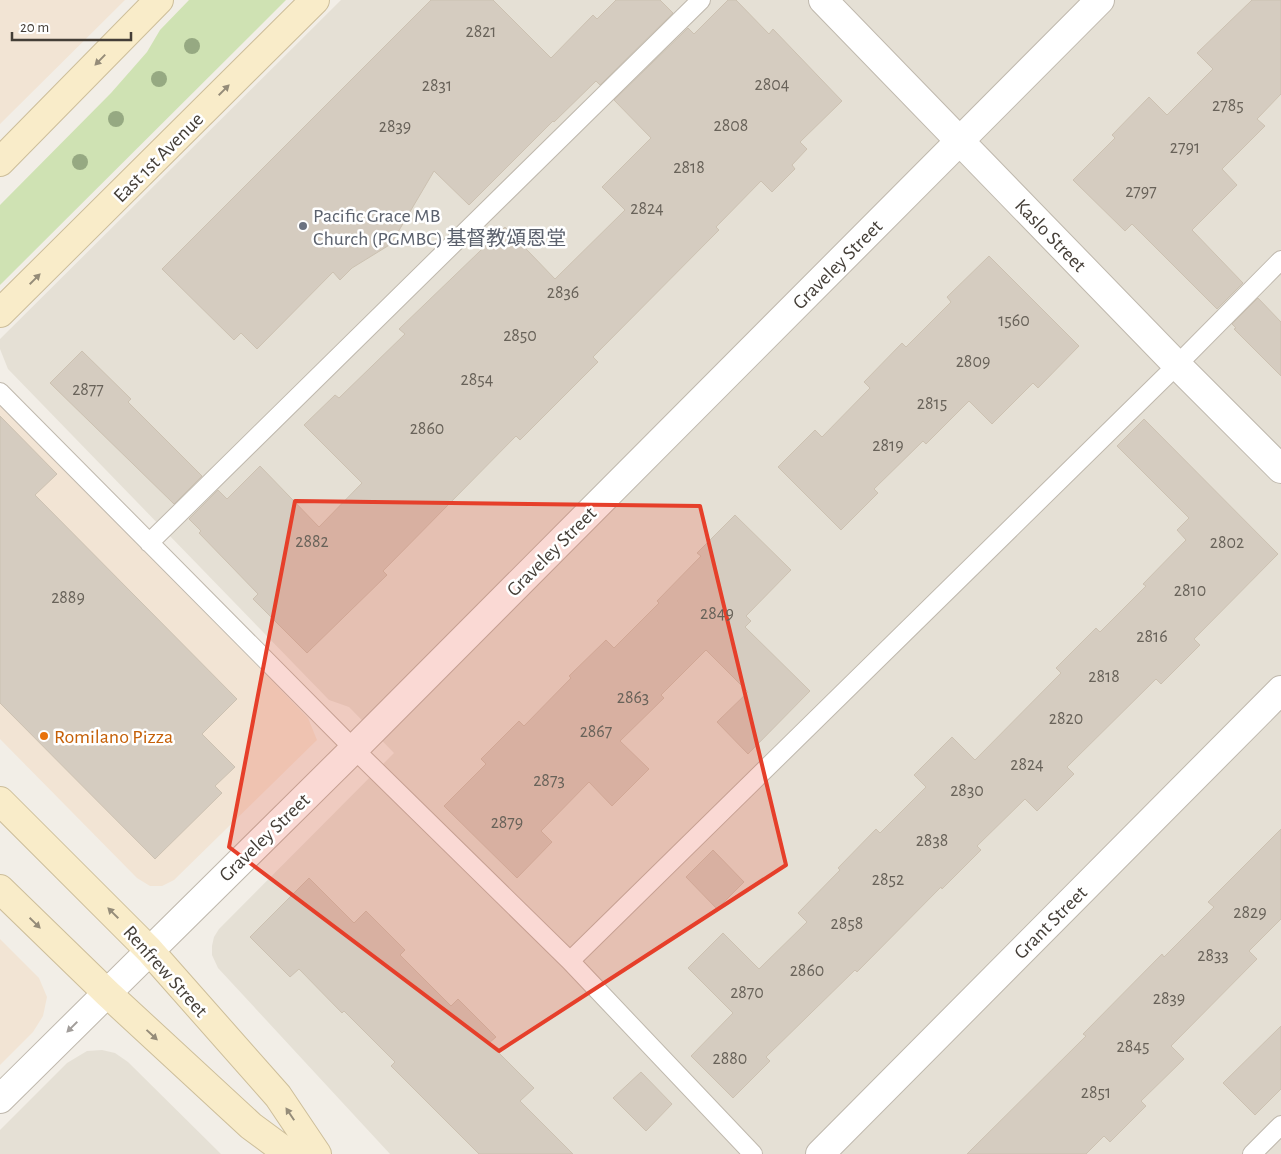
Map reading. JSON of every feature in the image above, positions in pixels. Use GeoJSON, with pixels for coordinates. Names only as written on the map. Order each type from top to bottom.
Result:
{"type":"FeatureCollection","features":[{"type":"Feature","properties":{"kind":"street"},"geometry":{"type":"LineString","coordinates":[[0,162],[159,0]]}},
{"type":"Feature","properties":{"kind":"street","name":"East 1st Avenue"},"geometry":{"type":"LineString","coordinates":[[0,313],[315,0]]}},
{"type":"Feature","properties":{"kind":"street","name":"Kaslo Street"},"geometry":{"type":"LineString","coordinates":[[823,0],[1177,365],[1281,468]]}},
{"type":"Feature","properties":{"kind":"street","name":"Graveley Street"},"geometry":{"type":"LineString","coordinates":[[0,1099],[106,992],[354,749],[1100,0]]}},
{"type":"Feature","properties":{"kind":"street","name":"Grant Street"},"geometry":{"type":"LineString","coordinates":[[820,1154],[1281,690]]}},
{"type":"Feature","properties":{"kind":"street","name":"Renfrew Street"},"geometry":{"type":"LineString","coordinates":[[0,801],[149,950],[278,1096],[317,1154]]}},
{"type":"Feature","properties":{"kind":"street"},"geometry":{"type":"LineString","coordinates":[[0,889],[106,992],[251,1126],[289,1154]]}},
{"type":"Feature","properties":{"kind":"lane"},"geometry":{"type":"LineString","coordinates":[[150,543],[701,0]]}},
{"type":"Feature","properties":{"kind":"lane"},"geometry":{"type":"LineString","coordinates":[[570,961],[1177,365],[1281,260]]}},
{"type":"Feature","properties":{"kind":"lane"},"geometry":{"type":"LineString","coordinates":[[0,392],[354,749],[570,961],[753,1154]]}},
{"type":"Feature","properties":{"kind":"lane"},"geometry":{"type":"LineString","coordinates":[[1252,1154],[1281,1125]]}},
{"type":"Feature","properties":{"kind":"highlighted area"},"geometry":{"type":"Polygon","coordinates":[[[295,501],[700,506],[786,865],[499,1051],[229,847],[295,501]]]}},
{"type":"Feature","properties":{"kind":"shaded area"},"geometry":{"type":"Polygon","coordinates":[[[0,0],[125,0],[0,124],[0,0]]]}},
{"type":"Feature","properties":{"kind":"shaded area"},"geometry":{"type":"Polygon","coordinates":[[[341,0],[1281,0],[1281,1154],[390,1154],[218,968],[212,955],[212,946],[214,937],[219,929],[394,753],[349,707],[329,700],[8,369],[0,349],[0,339],[341,0]]]}},
{"type":"Feature","properties":{"kind":"shaded area"},"geometry":{"type":"Polygon","coordinates":[[[0,399],[308,718],[317,740],[174,880],[162,886],[150,886],[137,878],[0,739],[0,399]]]}},
{"type":"Feature","properties":{"kind":"shaded area"},"geometry":{"type":"Polygon","coordinates":[[[0,939],[39,978],[47,997],[43,1016],[33,1032],[0,1065],[0,939]]]}},
{"type":"Feature","properties":{"kind":"shaded area"},"geometry":{"type":"Polygon","coordinates":[[[102,1050],[115,1053],[128,1062],[221,1154],[0,1154],[0,1130],[67,1063],[87,1051],[102,1050]]]}},
{"type":"Feature","properties":{"kind":"green space"},"geometry":{"type":"Polygon","coordinates":[[[189,0],[286,0],[0,285],[0,205],[111,93],[147,52],[160,30],[189,0]]]}},
{"type":"Feature","properties":{"kind":"building"},"geometry":{"type":"Polygon","coordinates":[[[431,0],[493,0],[551,58],[593,15],[597,19],[616,0],[660,0],[673,13],[600,85],[596,81],[553,121],[469,205],[434,171],[391,244],[352,268],[340,280],[333,272],[257,349],[241,333],[234,340],[162,269],[431,0]]]}},
{"type":"Feature","properties":{"kind":"building"},"geometry":{"type":"Polygon","coordinates":[[[728,0],[736,0],[769,34],[773,29],[842,101],[800,142],[807,149],[792,165],[795,169],[772,192],[761,181],[716,227],[719,230],[593,357],[598,362],[520,440],[516,436],[383,571],[387,575],[307,653],[253,599],[258,594],[199,533],[201,531],[189,519],[218,490],[227,499],[260,466],[319,527],[362,483],[304,425],[335,395],[339,398],[405,334],[399,329],[505,227],[555,279],[625,210],[602,187],[651,138],[614,100],[688,28],[694,34],[728,0]]]}},
{"type":"Feature","properties":{"kind":"building"},"geometry":{"type":"Polygon","coordinates":[[[1252,0],[1281,0],[1281,94],[1257,119],[1265,126],[1222,169],[1237,185],[1192,230],[1243,283],[1217,309],[1132,224],[1125,231],[1073,180],[1115,138],[1112,135],[1149,97],[1167,115],[1213,69],[1197,53],[1252,0]]]}},
{"type":"Feature","properties":{"kind":"building"},"geometry":{"type":"Polygon","coordinates":[[[989,256],[1079,346],[1038,388],[1033,383],[992,424],[969,401],[926,444],[923,441],[874,489],[878,493],[841,530],[778,467],[815,430],[822,437],[870,388],[864,382],[902,343],[906,347],[951,302],[947,297],[989,256]]]}},
{"type":"Feature","properties":{"kind":"building"},"geometry":{"type":"Polygon","coordinates":[[[1258,298],[1281,322],[1281,376],[1234,329],[1236,328],[1232,324],[1258,298]]]}},
{"type":"Feature","properties":{"kind":"building"},"geometry":{"type":"Polygon","coordinates":[[[82,351],[131,399],[128,402],[202,476],[174,504],[50,383],[82,351]]]}},
{"type":"Feature","properties":{"kind":"building"},"geometry":{"type":"Polygon","coordinates":[[[0,416],[57,474],[35,495],[237,699],[202,734],[235,767],[215,786],[222,793],[155,859],[0,703],[0,416]]]}},
{"type":"Feature","properties":{"kind":"building"},"geometry":{"type":"Polygon","coordinates":[[[1144,419],[1278,554],[1194,639],[1200,645],[1161,684],[1156,679],[1067,767],[1074,774],[1037,811],[1025,799],[977,846],[981,850],[942,889],[941,887],[857,972],[855,970],[766,1057],[770,1061],[733,1098],[691,1056],[733,1013],[688,968],[723,933],[759,969],[807,922],[798,913],[840,870],[838,868],[876,829],[880,833],[926,787],[914,775],[952,737],[975,760],[1061,673],[1056,668],[1096,628],[1100,632],[1146,586],[1143,584],[1186,540],[1177,530],[1189,518],[1117,446],[1144,419]]]}},
{"type":"Feature","properties":{"kind":"building"},"geometry":{"type":"Polygon","coordinates":[[[735,515],[791,570],[746,616],[751,621],[745,627],[810,691],[748,754],[717,722],[748,692],[706,650],[661,695],[664,698],[620,741],[649,769],[612,806],[589,782],[541,831],[552,842],[517,878],[444,806],[486,764],[481,759],[519,721],[524,726],[571,678],[569,676],[606,640],[614,648],[659,603],[657,601],[701,556],[697,553],[735,515]]]}},
{"type":"Feature","properties":{"kind":"building"},"geometry":{"type":"Polygon","coordinates":[[[1281,829],[1281,919],[1249,951],[1257,959],[1171,1046],[1184,1059],[1141,1101],[1146,1106],[1110,1142],[1104,1136],[1086,1154],[967,1154],[1086,1036],[1083,1034],[1162,954],[1164,957],[1214,907],[1208,902],[1281,829]]]}},
{"type":"Feature","properties":{"kind":"building"},"geometry":{"type":"Polygon","coordinates":[[[713,850],[744,882],[717,909],[686,877],[713,850]]]}},
{"type":"Feature","properties":{"kind":"building"},"geometry":{"type":"Polygon","coordinates":[[[309,878],[354,923],[366,911],[405,950],[400,955],[451,1006],[458,999],[496,1037],[489,1043],[534,1088],[520,1101],[573,1154],[479,1154],[391,1066],[395,1062],[344,1011],[342,1013],[299,969],[290,977],[250,937],[309,878]]]}},
{"type":"Feature","properties":{"kind":"building"},"geometry":{"type":"Polygon","coordinates":[[[1281,1026],[1281,1089],[1255,1115],[1223,1083],[1281,1026]]]}},
{"type":"Feature","properties":{"kind":"building"},"geometry":{"type":"Polygon","coordinates":[[[641,1072],[672,1104],[646,1131],[613,1098],[641,1072]]]}},
{"type":"Feature","properties":{"kind":"place","name":"Pacific Grace MB Church (PGMBC) 基督教頌恩堂"},"geometry":{"type":"Point","coordinates":[303,226]}},
{"type":"Feature","properties":{"kind":"place","name":"Romilano Pizza"},"geometry":{"type":"Point","coordinates":[44,736]}}]}
